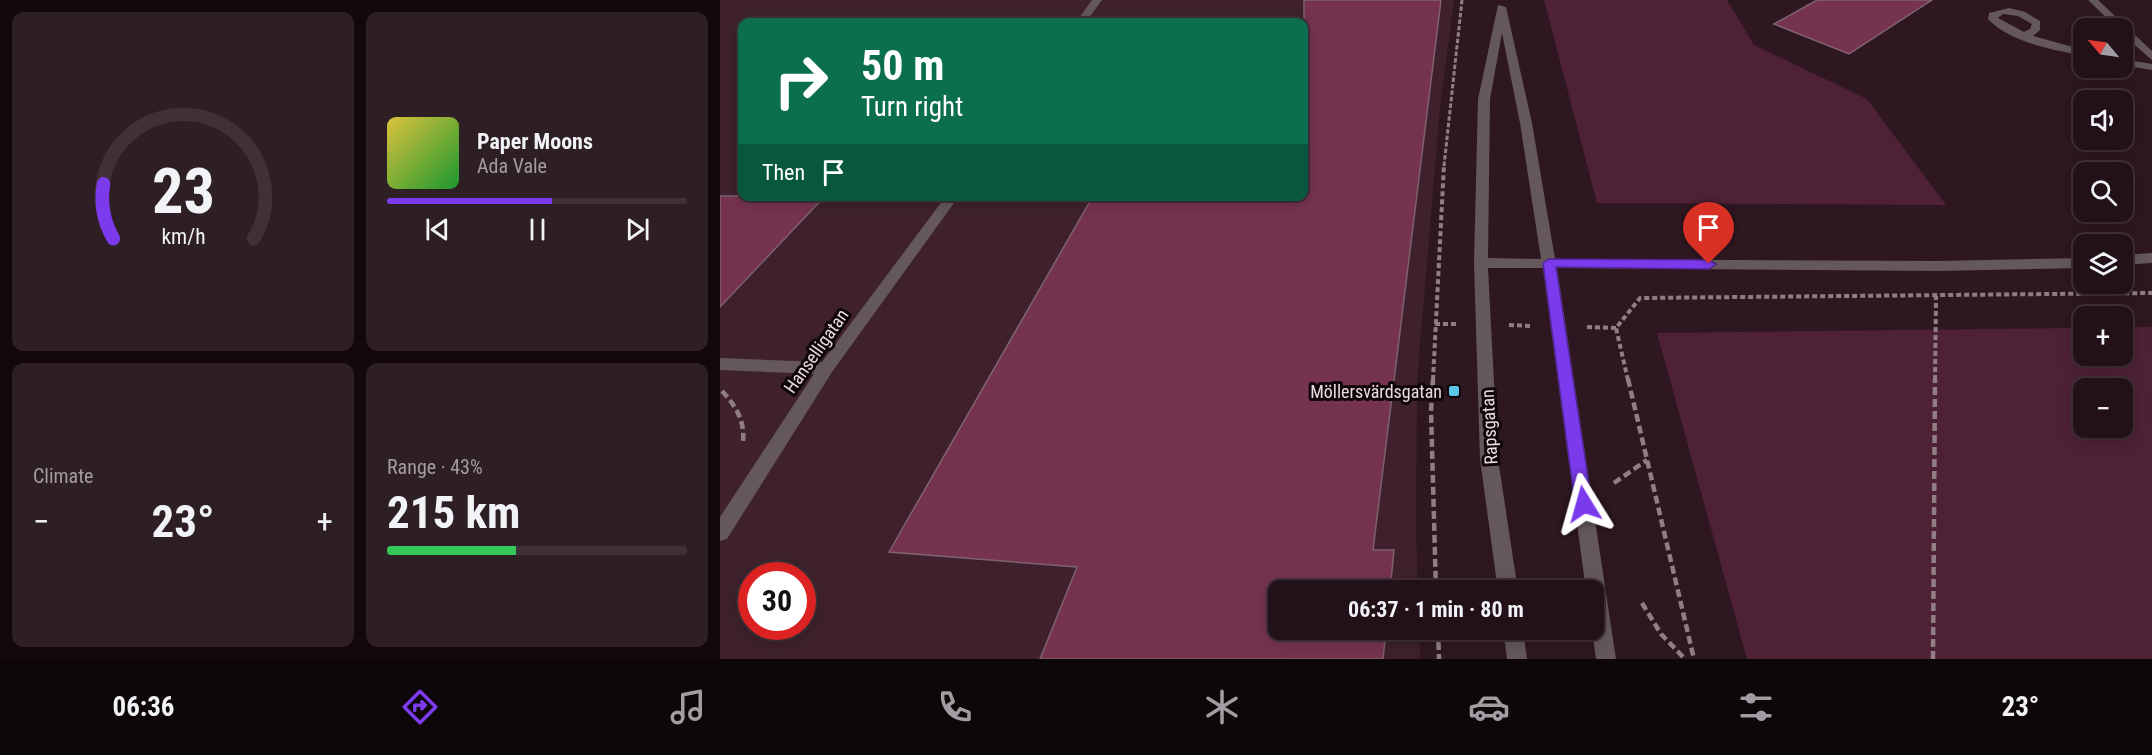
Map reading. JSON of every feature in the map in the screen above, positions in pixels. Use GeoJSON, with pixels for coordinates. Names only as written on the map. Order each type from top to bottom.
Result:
{"type":"FeatureCollection","features":[{"type":"Feature","properties":{"kind":"street"},"geometry":{"type":"LineString","coordinates":[[1084,18],[1098,0]]}},
{"type":"Feature","properties":{"kind":"street"},"geometry":{"type":"LineString","coordinates":[[2093,0],[2152,57]]}},
{"type":"Feature","properties":{"kind":"street","name":"Rapsgatan"},"geometry":{"type":"LineString","coordinates":[[1502,3],[1484,99],[1480,263],[1489,459],[1506,580]]}},
{"type":"Feature","properties":{"kind":"street","name":"Rapsgatan"},"geometry":{"type":"LineString","coordinates":[[1502,3],[1526,123],[1549,263],[1606,659]]}},
{"type":"Feature","properties":{"kind":"street"},"geometry":{"type":"LineString","coordinates":[[2026,35],[2073,50]]}},
{"type":"Feature","properties":{"kind":"street"},"geometry":{"type":"LineString","coordinates":[[2133,64],[2152,67]]}},
{"type":"Feature","properties":{"kind":"street","name":"Hanselligatan"},"geometry":{"type":"LineString","coordinates":[[720,533],[826,368],[949,201]]}},
{"type":"Feature","properties":{"kind":"street"},"geometry":{"type":"LineString","coordinates":[[2133,259],[2152,258]]}},
{"type":"Feature","properties":{"kind":"street"},"geometry":{"type":"LineString","coordinates":[[1480,263],[1926,266],[2073,263]]}},
{"type":"Feature","properties":{"kind":"street"},"geometry":{"type":"LineString","coordinates":[[720,364],[826,368]]}},
{"type":"Feature","properties":{"kind":"street"},"geometry":{"type":"LineString","coordinates":[[1514,640],[1517,659]]}},
{"type":"Feature","properties":{"kind":"path"},"geometry":{"type":"LineString","coordinates":[[1437,580],[1431,411],[1445,137],[1462,0]]}},
{"type":"Feature","properties":{"kind":"path"},"geometry":{"type":"LineString","coordinates":[[1616,328],[1640,298],[2152,293]]}},
{"type":"Feature","properties":{"kind":"path"},"geometry":{"type":"LineString","coordinates":[[1933,659],[1936,296]]}},
{"type":"Feature","properties":{"kind":"path"},"geometry":{"type":"LineString","coordinates":[[1435,324],[1616,328]]}},
{"type":"Feature","properties":{"kind":"path"},"geometry":{"type":"LineString","coordinates":[[1616,328],[1694,659]]}},
{"type":"Feature","properties":{"kind":"path"},"geometry":{"type":"LineString","coordinates":[[720,391],[739,409],[745,430],[743,444]]}},
{"type":"Feature","properties":{"kind":"path"},"geometry":{"type":"LineString","coordinates":[[1614,483],[1647,460]]}},
{"type":"Feature","properties":{"kind":"path"},"geometry":{"type":"LineString","coordinates":[[1642,603],[1661,634],[1685,659]]}},
{"type":"Feature","properties":{"kind":"path"},"geometry":{"type":"LineString","coordinates":[[1438,640],[1438,659]]}},
{"type":"Feature","properties":{"kind":"shaded area"},"geometry":{"type":"Polygon","coordinates":[[[720,0],[1454,0],[1440,109],[1417,380],[1418,580],[1268,580],[1268,640],[1419,640],[1420,659],[720,659],[720,0]]]}},
{"type":"Feature","properties":{"kind":"shaded area"},"geometry":{"type":"Polygon","coordinates":[[[1544,0],[1727,0],[1754,45],[1867,99],[1946,205],[1597,203],[1544,0]]]}},
{"type":"Feature","properties":{"kind":"shaded area"},"geometry":{"type":"Polygon","coordinates":[[[2133,327],[2152,327],[2152,659],[1747,659],[1657,333],[2073,328],[2073,366],[2133,366],[2133,327]]]}},
{"type":"Feature","properties":{"kind":"building"},"geometry":{"type":"Polygon","coordinates":[[[1304,0],[1441,0],[1373,550],[1394,550],[1391,580],[1268,580],[1268,640],[1385,640],[1383,659],[1040,659],[1077,567],[889,552],[1090,201],[1308,201],[1308,18],[1304,18],[1304,0]]]}},
{"type":"Feature","properties":{"kind":"building"},"geometry":{"type":"Polygon","coordinates":[[[1817,0],[1932,0],[1849,54],[1774,24],[1817,0]]]}},
{"type":"Feature","properties":{"kind":"building"},"geometry":{"type":"Polygon","coordinates":[[[720,196],[738,196],[738,201],[820,201],[720,307],[720,196]]]}},
{"type":"Feature","properties":{"kind":"place","name":"Möllersvärdsgatan"},"geometry":{"type":"Point","coordinates":[1454,391]}},
{"type":"Feature","properties":{"kind":"route"},"geometry":{"type":"LineString","coordinates":[[1584,504],[1549,263],[1709,264]]}}]}
